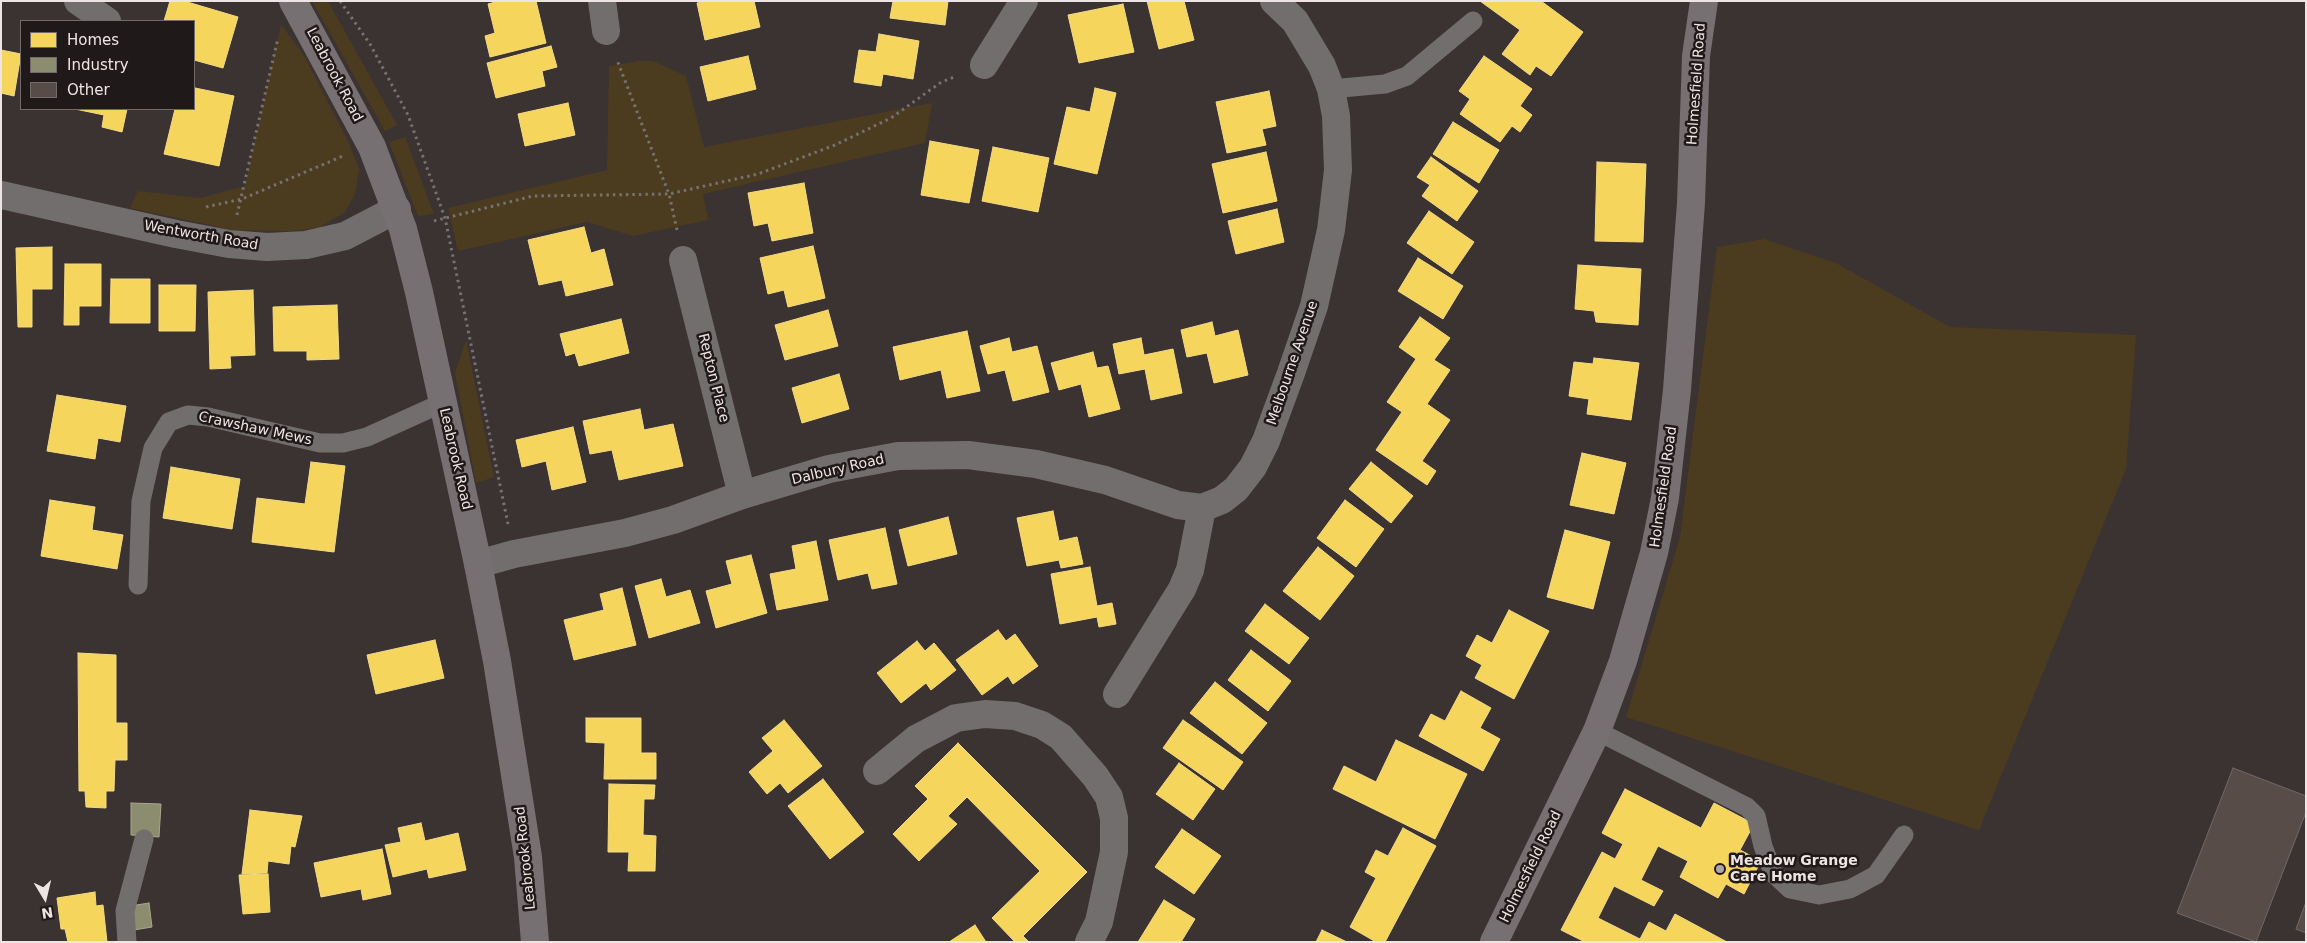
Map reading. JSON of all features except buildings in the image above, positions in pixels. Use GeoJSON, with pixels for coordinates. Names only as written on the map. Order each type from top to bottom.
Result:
{"type":"FeatureCollection","features":[{"type":"Feature","properties":{"kind":"main road","name":"Leabrook Road"},"geometry":{"type":"LineString","coordinates":[[294,1],[372,147],[400,219],[419,292],[478,564],[518,785],[528,856],[534,942]]}},
{"type":"Feature","properties":{"kind":"main road","name":"Holmesfield Road"},"geometry":{"type":"LineString","coordinates":[[1494,942],[1597,731],[1623,661],[1654,553],[1665,498],[1677,390],[1691,202],[1696,56],[1704,1]]}},
{"type":"Feature","properties":{"kind":"street"},"geometry":{"type":"LineString","coordinates":[[78,1],[106,20]]}},
{"type":"Feature","properties":{"kind":"street"},"geometry":{"type":"LineString","coordinates":[[602,1],[606,32]]}},
{"type":"Feature","properties":{"kind":"street"},"geometry":{"type":"LineString","coordinates":[[984,64],[1024,1]]}},
{"type":"Feature","properties":{"kind":"street","name":"Melbourne Avenue"},"geometry":{"type":"LineString","coordinates":[[1202,508],[1222,500],[1236,490],[1253,467],[1266,441],[1314,306],[1331,230],[1338,170],[1336,116],[1330,89],[1322,66],[1295,21],[1274,1]]}},
{"type":"Feature","properties":{"kind":"street","name":"Wentworth Road"},"geometry":{"type":"LineString","coordinates":[[1,195],[229,244],[267,247],[306,246],[400,219]]}},
{"type":"Feature","properties":{"kind":"street","name":"Repton Place"},"geometry":{"type":"LineString","coordinates":[[683,260],[742,495]]}},
{"type":"Feature","properties":{"kind":"street","name":"Dalbury Road"},"geometry":{"type":"LineString","coordinates":[[478,564],[514,554],[654,525],[742,495],[830,469],[890,458],[968,454],[1053,468],[1105,480],[1178,505],[1202,508]]}},
{"type":"Feature","properties":{"kind":"street"},"geometry":{"type":"LineString","coordinates":[[1116,694],[1182,589],[1190,570],[1202,508]]}},
{"type":"Feature","properties":{"kind":"street"},"geometry":{"type":"LineString","coordinates":[[877,771],[916,739],[956,718],[985,714],[1015,716],[1042,725],[1061,737],[1096,776],[1109,797],[1114,818],[1114,852],[1099,922],[1089,942]]}},
{"type":"Feature","properties":{"kind":"lane"},"geometry":{"type":"LineString","coordinates":[[1330,89],[1379,85],[1407,76],[1473,20]]}},
{"type":"Feature","properties":{"kind":"lane","name":"Crawshaw Mews"},"geometry":{"type":"LineString","coordinates":[[138,585],[141,501],[153,448],[169,422],[188,415],[208,417],[320,442],[343,443],[367,437],[442,403]]}},
{"type":"Feature","properties":{"kind":"lane"},"geometry":{"type":"LineString","coordinates":[[1597,731],[1747,806],[1756,816],[1772,873],[1790,889],[1819,895],[1850,889],[1876,875],[1904,835]]}},
{"type":"Feature","properties":{"kind":"lane"},"geometry":{"type":"LineString","coordinates":[[127,942],[124,911],[144,839]]}},
{"type":"Feature","properties":{"kind":"path"},"geometry":{"type":"LineString","coordinates":[[606,32],[668,194],[683,260]]}},
{"type":"Feature","properties":{"kind":"path"},"geometry":{"type":"LineString","coordinates":[[229,244],[242,199],[279,34]]}},
{"type":"Feature","properties":{"kind":"path"},"geometry":{"type":"LineString","coordinates":[[400,219],[533,196],[668,194],[758,174],[835,146],[891,118],[940,83],[984,64]]}},
{"type":"Feature","properties":{"kind":"path"},"geometry":{"type":"LineString","coordinates":[[205,207],[242,199],[339,158],[372,147]]}},
{"type":"Feature","properties":{"kind":"shaded area"},"geometry":{"type":"Polygon","coordinates":[[[312,1],[328,1],[397,125],[385,131],[312,1]]]}},
{"type":"Feature","properties":{"kind":"shaded area"},"geometry":{"type":"Polygon","coordinates":[[[281,24],[304,56],[347,139],[359,169],[355,194],[345,212],[319,228],[290,231],[233,230],[130,208],[138,191],[200,198],[245,186],[281,24]]]}},
{"type":"Feature","properties":{"kind":"shaded area"},"geometry":{"type":"Polygon","coordinates":[[[639,61],[653,61],[686,76],[704,147],[932,103],[925,143],[703,194],[708,220],[633,236],[587,222],[458,251],[448,208],[607,170],[609,66],[639,61]]]}},
{"type":"Feature","properties":{"kind":"shaded area"},"geometry":{"type":"Polygon","coordinates":[[[405,137],[434,214],[418,216],[389,142],[405,137]]]}},
{"type":"Feature","properties":{"kind":"shaded area"},"geometry":{"type":"Polygon","coordinates":[[[1764,239],[1836,263],[1950,327],[2136,335],[2126,469],[1979,830],[1626,717],[1680,537],[1717,247],[1764,239]]]}},
{"type":"Feature","properties":{"kind":"shaded area"},"geometry":{"type":"Polygon","coordinates":[[[466,340],[494,477],[476,483],[455,373],[466,340]]]}},
{"type":"Feature","properties":{"kind":"place","name":"Meadow Grange Care Home"},"geometry":{"type":"Point","coordinates":[1720,869]}}]}
